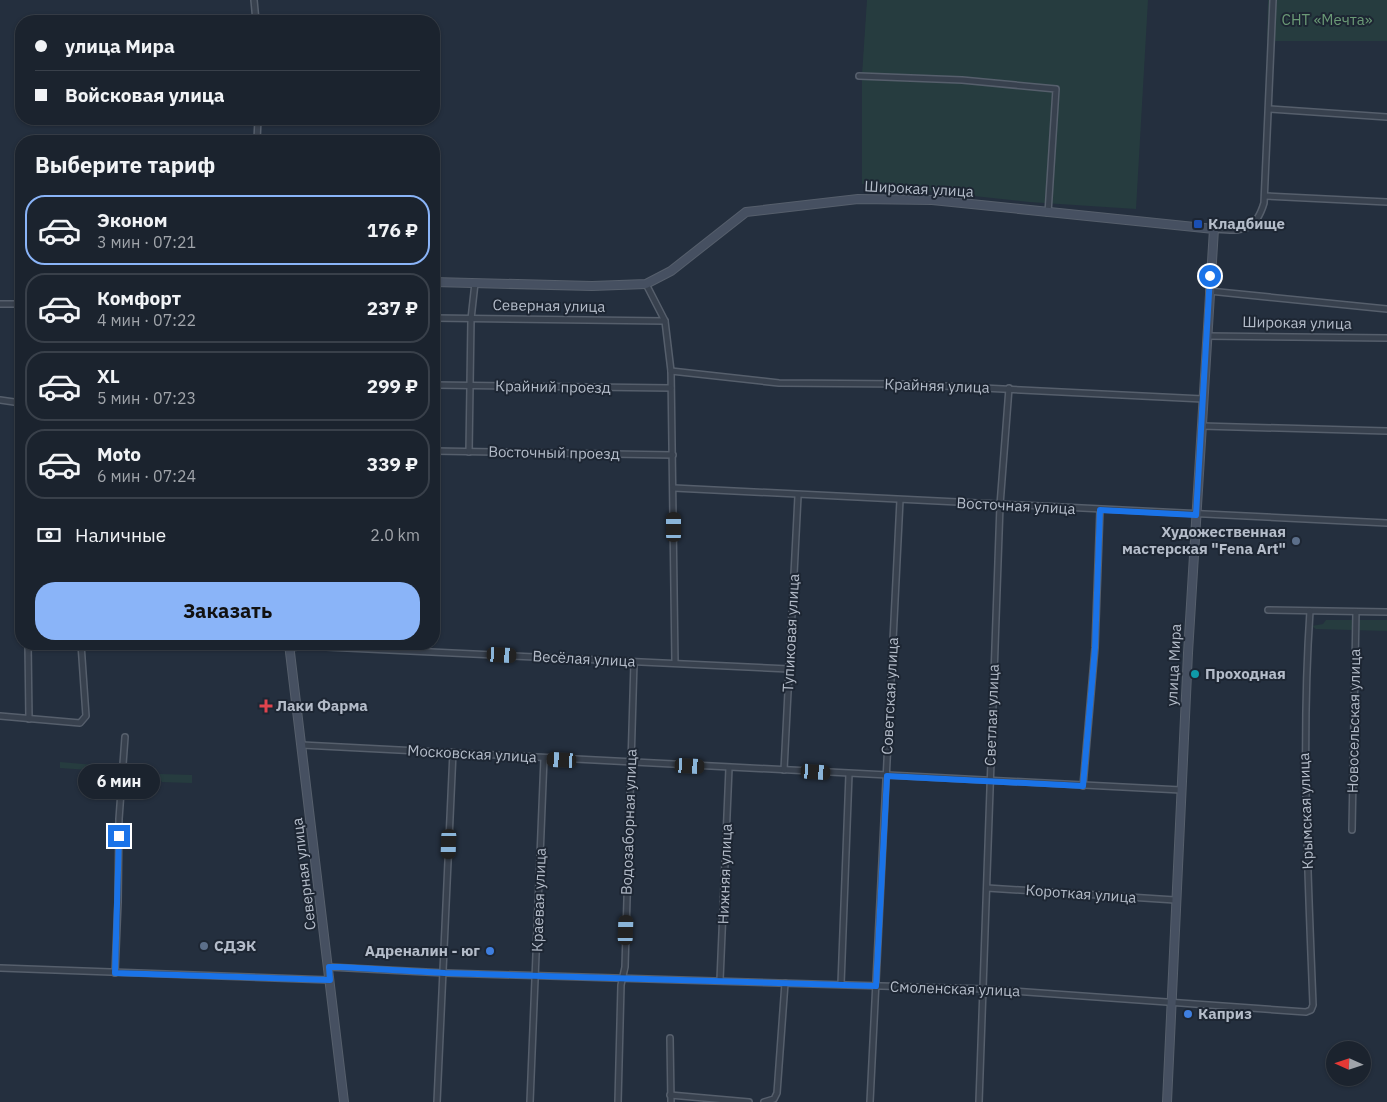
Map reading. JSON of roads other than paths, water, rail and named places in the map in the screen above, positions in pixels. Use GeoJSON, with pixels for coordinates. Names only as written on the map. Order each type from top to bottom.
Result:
{"type":"FeatureCollection","features":[{"type":"Feature","properties":{"kind":"street"},"geometry":{"type":"LineString","coordinates":[[254,0],[255,15]]}},
{"type":"Feature","properties":{"kind":"street"},"geometry":{"type":"LineString","coordinates":[[1214,229],[1234,230],[1254,224],[1259,219],[1265,196],[1273,0]]}},
{"type":"Feature","properties":{"kind":"street"},"geometry":{"type":"LineString","coordinates":[[860,76],[962,80],[1056,89],[1048,214]]}},
{"type":"Feature","properties":{"kind":"street"},"geometry":{"type":"LineString","coordinates":[[1269,109],[1387,117]]}},
{"type":"Feature","properties":{"kind":"street"},"geometry":{"type":"LineString","coordinates":[[1265,196],[1387,202]]}},
{"type":"Feature","properties":{"kind":"street","name":"Широкая улица"},"geometry":{"type":"LineString","coordinates":[[646,284],[672,271],[733,220],[746,212],[756,209],[858,199],[932,200],[1048,214],[1214,229]]}},
{"type":"Feature","properties":{"kind":"street","name":"улица Мира"},"geometry":{"type":"LineString","coordinates":[[1166,1102],[1196,515],[1214,229]]}},
{"type":"Feature","properties":{"kind":"street"},"geometry":{"type":"LineString","coordinates":[[440,282],[592,286],[646,284],[665,321],[671,371],[675,663]]}},
{"type":"Feature","properties":{"kind":"street"},"geometry":{"type":"LineString","coordinates":[[469,452],[471,319],[475,283]]}},
{"type":"Feature","properties":{"kind":"street","name":"Широкая улица"},"geometry":{"type":"LineString","coordinates":[[1209,291],[1387,309]]}},
{"type":"Feature","properties":{"kind":"street"},"geometry":{"type":"LineString","coordinates":[[0,304],[15,304]]}},
{"type":"Feature","properties":{"kind":"street","name":"Северная улица"},"geometry":{"type":"LineString","coordinates":[[440,318],[665,321]]}},
{"type":"Feature","properties":{"kind":"street","name":"Широкая улица"},"geometry":{"type":"LineString","coordinates":[[1207,336],[1387,338]]}},
{"type":"Feature","properties":{"kind":"street","name":"Крайняя улица"},"geometry":{"type":"LineString","coordinates":[[671,371],[779,383],[1008,388],[1203,399]]}},
{"type":"Feature","properties":{"kind":"street","name":"Крайний проезд"},"geometry":{"type":"LineString","coordinates":[[440,385],[671,388]]}},
{"type":"Feature","properties":{"kind":"street","name":"Светлая улица"},"geometry":{"type":"LineString","coordinates":[[979,1102],[1000,505],[1008,388]]}},
{"type":"Feature","properties":{"kind":"street"},"geometry":{"type":"LineString","coordinates":[[0,400],[15,402]]}},
{"type":"Feature","properties":{"kind":"street"},"geometry":{"type":"LineString","coordinates":[[1202,426],[1387,431]]}},
{"type":"Feature","properties":{"kind":"street","name":"Восточный проезд"},"geometry":{"type":"LineString","coordinates":[[440,451],[673,455]]}},
{"type":"Feature","properties":{"kind":"street","name":"Восточная улица"},"geometry":{"type":"LineString","coordinates":[[674,488],[798,496],[1387,524]]}},
{"type":"Feature","properties":{"kind":"street","name":"Тупиковая улица"},"geometry":{"type":"LineString","coordinates":[[784,770],[798,496]]}},
{"type":"Feature","properties":{"kind":"street","name":"Советская улица"},"geometry":{"type":"LineString","coordinates":[[870,1102],[900,500]]}},
{"type":"Feature","properties":{"kind":"street"},"geometry":{"type":"LineString","coordinates":[[1083,786],[1095,648],[1100,510]]}},
{"type":"Feature","properties":{"kind":"street"},"geometry":{"type":"LineString","coordinates":[[1268,610],[1387,612]]}},
{"type":"Feature","properties":{"kind":"street","name":"Крымская улица"},"geometry":{"type":"LineString","coordinates":[[1310,611],[1306,666],[1304,773],[1313,1005],[1311,1010]]}},
{"type":"Feature","properties":{"kind":"street","name":"Новосельская улица"},"geometry":{"type":"LineString","coordinates":[[1352,830],[1356,612]]}},
{"type":"Feature","properties":{"kind":"street"},"geometry":{"type":"LineString","coordinates":[[28,650],[29,719]]}},
{"type":"Feature","properties":{"kind":"street"},"geometry":{"type":"LineString","coordinates":[[0,716],[80,723],[86,716],[80,650]]}},
{"type":"Feature","properties":{"kind":"street","name":"Северная улица"},"geometry":{"type":"LineString","coordinates":[[290,650],[344,1102]]}},
{"type":"Feature","properties":{"kind":"street","name":"Весёлая улица"},"geometry":{"type":"LineString","coordinates":[[395,650],[789,669]]}},
{"type":"Feature","properties":{"kind":"street","name":"Водозаборная улица"},"geometry":{"type":"LineString","coordinates":[[618,1102],[634,662]]}},
{"type":"Feature","properties":{"kind":"street"},"geometry":{"type":"LineString","coordinates":[[115,973],[118,858],[125,737]]}},
{"type":"Feature","properties":{"kind":"street","name":"Московская улица"},"geometry":{"type":"LineString","coordinates":[[302,745],[453,752],[631,764],[1181,790]]}},
{"type":"Feature","properties":{"kind":"street"},"geometry":{"type":"LineString","coordinates":[[438,1102],[453,752]]}},
{"type":"Feature","properties":{"kind":"street","name":"Краевая улица"},"geometry":{"type":"LineString","coordinates":[[530,1102],[537,975],[544,758]]}},
{"type":"Feature","properties":{"kind":"street","name":"Нижняя улица"},"geometry":{"type":"LineString","coordinates":[[720,980],[729,768]]}},
{"type":"Feature","properties":{"kind":"street"},"geometry":{"type":"LineString","coordinates":[[841,984],[848,774]]}},
{"type":"Feature","properties":{"kind":"street","name":"Короткая улица"},"geometry":{"type":"LineString","coordinates":[[987,888],[1175,900]]}},
{"type":"Feature","properties":{"kind":"street","name":"Смоленская улица"},"geometry":{"type":"LineString","coordinates":[[329,967],[445,973],[984,989],[1306,1012],[1311,1010]]}},
{"type":"Feature","properties":{"kind":"street"},"geometry":{"type":"LineString","coordinates":[[0,968],[330,980]]}},
{"type":"Feature","properties":{"kind":"street"},"geometry":{"type":"LineString","coordinates":[[764,1102],[774,1099],[777,1093],[785,983]]}},
{"type":"Feature","properties":{"kind":"street"},"geometry":{"type":"LineString","coordinates":[[670,1038],[671,1102]]}},
{"type":"Feature","properties":{"kind":"street"},"geometry":{"type":"LineString","coordinates":[[670,1095],[749,1102]]}},
{"type":"Feature","properties":{"kind":"place","name":"Кладбище"},"geometry":{"type":"Point","coordinates":[1198,224]}},
{"type":"Feature","properties":{"kind":"place","name":"Художественная мастерская \"Fena Art\""},"geometry":{"type":"Point","coordinates":[1296,541]}},
{"type":"Feature","properties":{"kind":"place","name":"Проходная"},"geometry":{"type":"Point","coordinates":[1195,674]}},
{"type":"Feature","properties":{"kind":"place","name":"Лаки Фарма"},"geometry":{"type":"Point","coordinates":[266,706]}},
{"type":"Feature","properties":{"kind":"place","name":"СДЭК"},"geometry":{"type":"Point","coordinates":[204,946]}},
{"type":"Feature","properties":{"kind":"place","name":"Адреналин - юг"},"geometry":{"type":"Point","coordinates":[490,951]}},
{"type":"Feature","properties":{"kind":"place","name":"Каприз"},"geometry":{"type":"Point","coordinates":[1188,1014]}},
{"type":"Feature","properties":{"kind":"park label","name":"СНТ «Мечта»"},"geometry":{"type":"Point","coordinates":[1327,20]}}]}
